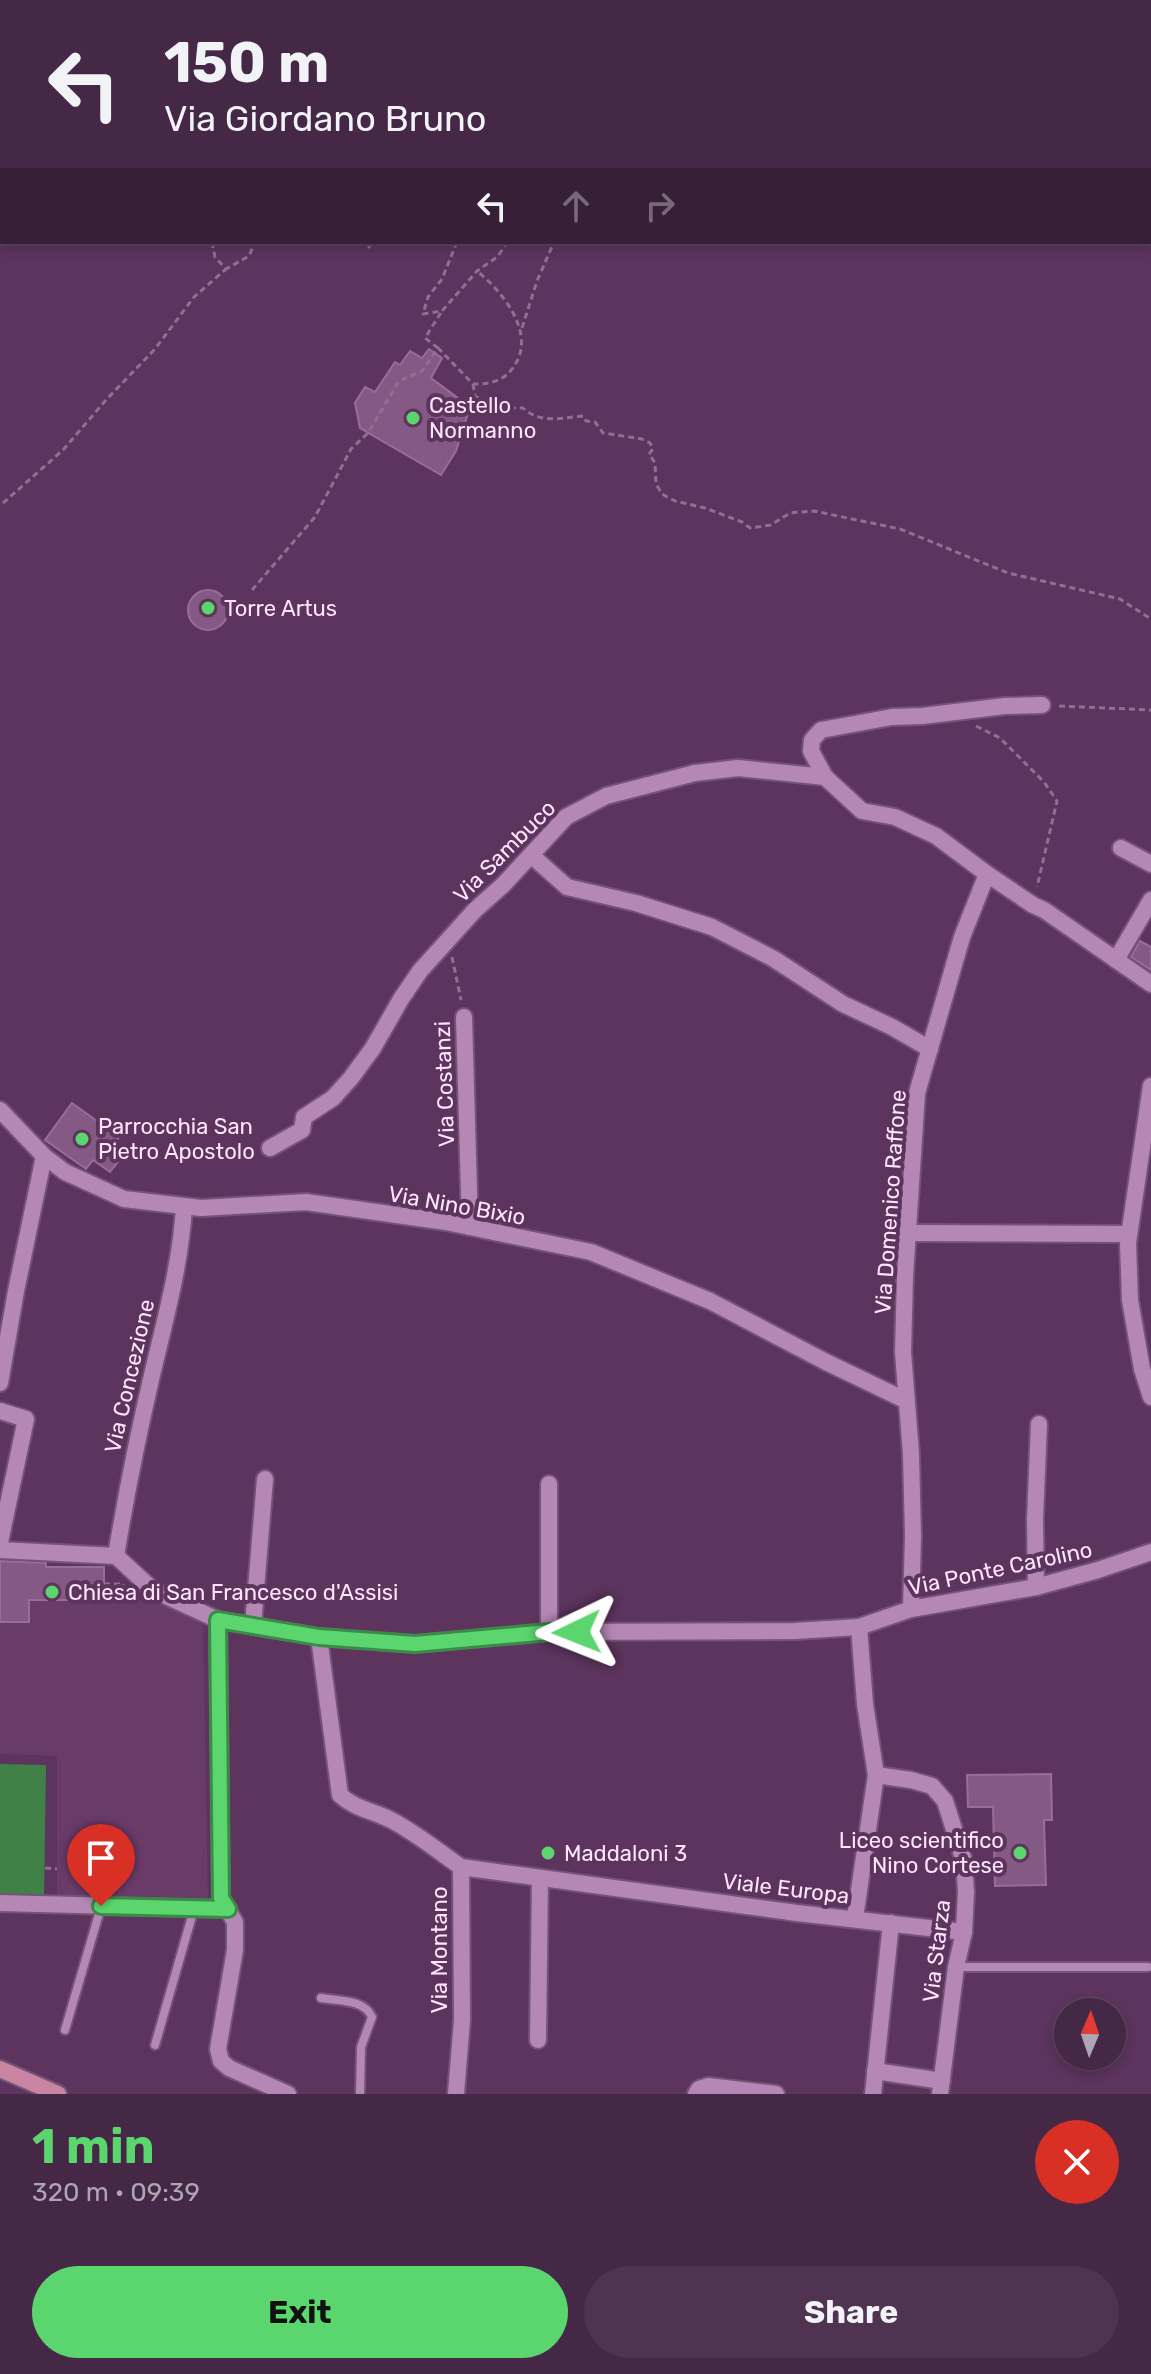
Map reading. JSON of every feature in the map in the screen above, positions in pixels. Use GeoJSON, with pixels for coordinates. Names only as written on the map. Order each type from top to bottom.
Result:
{"type":"FeatureCollection","features":[{"type":"Feature","properties":{"kind":"main road"},"geometry":{"type":"LineString","coordinates":[[0,2069],[58,2094]]}},
{"type":"Feature","properties":{"kind":"street"},"geometry":{"type":"LineString","coordinates":[[1042,705],[892,717],[821,730],[812,740],[811,751],[825,777],[862,811],[895,817],[936,836],[1151,984]]}},
{"type":"Feature","properties":{"kind":"street","name":"Via Sambuco"},"geometry":{"type":"LineString","coordinates":[[270,1148],[302,1130],[304,1117],[333,1098],[351,1078],[420,971],[566,817],[606,796],[695,773],[738,768],[825,777]]}},
{"type":"Feature","properties":{"kind":"street"},"geometry":{"type":"LineString","coordinates":[[1121,848],[1151,864]]}},
{"type":"Feature","properties":{"kind":"street"},"geometry":{"type":"LineString","coordinates":[[531,855],[567,887],[636,903],[722,932],[774,959],[843,1004],[930,1049]]}},
{"type":"Feature","properties":{"kind":"street","name":"Via Domenico Raffone"},"geometry":{"type":"LineString","coordinates":[[911,1609],[911,1454],[903,1352],[917,1093],[962,937],[987,874]]}},
{"type":"Feature","properties":{"kind":"street"},"geometry":{"type":"LineString","coordinates":[[1116,960],[1151,900]]}},
{"type":"Feature","properties":{"kind":"street","name":"Via Costanzi"},"geometry":{"type":"LineString","coordinates":[[464,1017],[470,1227]]}},
{"type":"Feature","properties":{"kind":"street"},"geometry":{"type":"LineString","coordinates":[[1151,1086],[1129,1234],[1130,1300],[1142,1369],[1151,1397]]}},
{"type":"Feature","properties":{"kind":"street","name":"Via Nino Bixio"},"geometry":{"type":"LineString","coordinates":[[0,1110],[44,1156],[65,1172],[124,1199],[201,1208],[306,1202],[470,1227],[591,1252],[710,1301],[905,1400]]}},
{"type":"Feature","properties":{"kind":"street"},"geometry":{"type":"LineString","coordinates":[[0,1383],[44,1156]]}},
{"type":"Feature","properties":{"kind":"street","name":"Via Concezione"},"geometry":{"type":"LineString","coordinates":[[116,1556],[130,1470],[183,1233],[184,1206]]}},
{"type":"Feature","properties":{"kind":"street"},"geometry":{"type":"LineString","coordinates":[[908,1233],[1129,1234]]}},
{"type":"Feature","properties":{"kind":"street"},"geometry":{"type":"LineString","coordinates":[[0,1276],[18,1280]]}},
{"type":"Feature","properties":{"kind":"street"},"geometry":{"type":"LineString","coordinates":[[0,1411],[26,1419],[0,1542]]}},
{"type":"Feature","properties":{"kind":"street"},"geometry":{"type":"LineString","coordinates":[[1036,1587],[1039,1424]]}},
{"type":"Feature","properties":{"kind":"street"},"geometry":{"type":"LineString","coordinates":[[253,1626],[265,1479]]}},
{"type":"Feature","properties":{"kind":"street"},"geometry":{"type":"LineString","coordinates":[[549,1484],[549,1632]]}},
{"type":"Feature","properties":{"kind":"street"},"geometry":{"type":"LineString","coordinates":[[0,1550],[116,1556]]}},
{"type":"Feature","properties":{"kind":"street","name":"Via Ponte Carolino"},"geometry":{"type":"LineString","coordinates":[[116,1556],[153,1590],[218,1620],[319,1637],[415,1644],[549,1632],[795,1631],[859,1627],[911,1609],[1036,1587],[1151,1552]]}},
{"type":"Feature","properties":{"kind":"street"},"geometry":{"type":"LineString","coordinates":[[218,1620],[221,1898],[235,1922],[235,1950],[218,2049],[221,2061],[229,2068],[288,2094]]}},
{"type":"Feature","properties":{"kind":"street"},"geometry":{"type":"LineString","coordinates":[[855,1918],[876,1775],[865,1704],[859,1627]]}},
{"type":"Feature","properties":{"kind":"street","name":"Via Montano"},"geometry":{"type":"LineString","coordinates":[[319,1637],[340,1795],[351,1805],[389,1819],[416,1834],[461,1867],[462,2020],[456,2094]]}},
{"type":"Feature","properties":{"kind":"street","name":"Via Starza"},"geometry":{"type":"LineString","coordinates":[[876,1775],[932,1786],[945,1801],[964,1861],[964,1932],[956,1967],[941,2087]]}},
{"type":"Feature","properties":{"kind":"street","name":"Viale Europa"},"geometry":{"type":"LineString","coordinates":[[461,1867],[797,1913],[964,1932]]}},
{"type":"Feature","properties":{"kind":"street"},"geometry":{"type":"LineString","coordinates":[[538,2040],[540,1878]]}},
{"type":"Feature","properties":{"kind":"street"},"geometry":{"type":"LineString","coordinates":[[0,1903],[228,1909]]}},
{"type":"Feature","properties":{"kind":"street"},"geometry":{"type":"LineString","coordinates":[[873,2094],[891,1923]]}},
{"type":"Feature","properties":{"kind":"street"},"geometry":{"type":"LineString","coordinates":[[875,2071],[941,2087]]}},
{"type":"Feature","properties":{"kind":"street"},"geometry":{"type":"LineString","coordinates":[[696,2094],[699,2089],[708,2086],[776,2094]]}},
{"type":"Feature","properties":{"kind":"lane"},"geometry":{"type":"LineString","coordinates":[[65,2030],[101,1906]]}},
{"type":"Feature","properties":{"kind":"lane"},"geometry":{"type":"LineString","coordinates":[[155,2045],[194,1909]]}},
{"type":"Feature","properties":{"kind":"lane"},"geometry":{"type":"LineString","coordinates":[[956,1967],[1148,1967]]}},
{"type":"Feature","properties":{"kind":"lane"},"geometry":{"type":"LineString","coordinates":[[321,1998],[357,2003],[368,2009],[372,2017],[361,2047],[360,2094]]}},
{"type":"Feature","properties":{"kind":"path"},"geometry":{"type":"LineString","coordinates":[[212,244],[215,257],[226,269]]}},
{"type":"Feature","properties":{"kind":"path"},"geometry":{"type":"LineString","coordinates":[[3,503],[63,450],[155,349],[194,297],[226,269],[249,256],[254,244]]}},
{"type":"Feature","properties":{"kind":"path"},"geometry":{"type":"LineString","coordinates":[[442,311],[423,314],[428,297],[442,279],[456,244]]}},
{"type":"Feature","properties":{"kind":"path"},"geometry":{"type":"LineString","coordinates":[[507,244],[497,257],[477,271],[442,311],[425,338],[473,384],[475,396],[497,408],[523,408],[531,416],[546,420],[583,416],[586,421],[595,422],[603,433],[642,439],[650,443],[653,449],[649,454],[655,463],[656,484],[662,494],[742,522],[750,528],[771,525],[790,513],[814,511],[900,529],[1008,573],[1120,599],[1151,619]]}},
{"type":"Feature","properties":{"kind":"path"},"geometry":{"type":"LineString","coordinates":[[473,384],[494,382],[511,373],[521,355],[522,330],[537,281],[553,244]]}},
{"type":"Feature","properties":{"kind":"path"},"geometry":{"type":"LineString","coordinates":[[477,271],[495,284],[522,330]]}},
{"type":"Feature","properties":{"kind":"path"},"geometry":{"type":"LineString","coordinates":[[252,590],[315,517],[351,449],[368,433],[399,381],[422,371],[438,348]]}},
{"type":"Feature","properties":{"kind":"path"},"geometry":{"type":"LineString","coordinates":[[1042,705],[1151,710]]}},
{"type":"Feature","properties":{"kind":"path"},"geometry":{"type":"LineString","coordinates":[[976,726],[1000,738],[1044,782],[1057,801],[1033,905]]}},
{"type":"Feature","properties":{"kind":"path","name":"Via Costanzi"},"geometry":{"type":"LineString","coordinates":[[447,942],[464,1017]]}},
{"type":"Feature","properties":{"kind":"path"},"geometry":{"type":"LineString","coordinates":[[123,1584],[123,1599]]}},
{"type":"Feature","properties":{"kind":"path"},"geometry":{"type":"LineString","coordinates":[[45,1868],[57,1869]]}},
{"type":"Feature","properties":{"kind":"shaded area"},"geometry":{"type":"Polygon","coordinates":[[[29,1600],[168,1601],[203,1619],[208,1901],[57,1900],[57,1756],[0,1754],[0,1622],[29,1600]]]}},
{"type":"Feature","properties":{"kind":"green space"},"geometry":{"type":"Polygon","coordinates":[[[0,1764],[46,1765],[44,1896],[0,1895],[0,1764]]]}},
{"type":"Feature","properties":{"kind":"building","name":"Castello Normanno"},"geometry":{"type":"Polygon","coordinates":[[[429,349],[442,358],[431,378],[470,407],[456,451],[441,475],[360,428],[355,403],[365,387],[375,392],[395,362],[400,365],[410,351],[422,358],[429,349]]]}},
{"type":"Feature","properties":{"kind":"building","name":"Torre Artus"},"geometry":{"type":"Polygon","coordinates":[[[208,590],[222,596],[228,610],[222,624],[208,630],[194,624],[188,610],[194,596],[208,590]]]}},
{"type":"Feature","properties":{"kind":"building"},"geometry":{"type":"Polygon","coordinates":[[[1140,941],[1151,947],[1151,970],[1131,957],[1140,941]]]}},
{"type":"Feature","properties":{"kind":"building","name":"Parrocchia San Pietro Apostolo"},"geometry":{"type":"Polygon","coordinates":[[[72,1103],[119,1137],[113,1146],[124,1154],[110,1172],[93,1160],[86,1169],[45,1140],[72,1103]]]}},
{"type":"Feature","properties":{"kind":"building","name":"Chiesa di San Francesco d'Assisi"},"geometry":{"type":"Polygon","coordinates":[[[0,1561],[46,1563],[46,1567],[104,1567],[104,1600],[29,1600],[29,1622],[0,1622],[0,1561]]]}},
{"type":"Feature","properties":{"kind":"building","name":"Liceo scientifico Nino Cortese"},"geometry":{"type":"Polygon","coordinates":[[[1051,1774],[1052,1820],[1044,1820],[1046,1885],[995,1886],[993,1807],[968,1807],[967,1775],[1051,1774]]]}},
{"type":"Feature","properties":{"kind":"place","name":"Castello Normanno"},"geometry":{"type":"Point","coordinates":[413,418]}},
{"type":"Feature","properties":{"kind":"place","name":"Torre Artus"},"geometry":{"type":"Point","coordinates":[208,608]}},
{"type":"Feature","properties":{"kind":"place","name":"Parrocchia San Pietro Apostolo"},"geometry":{"type":"Point","coordinates":[82,1139]}},
{"type":"Feature","properties":{"kind":"place","name":"Chiesa di San Francesco d'Assisi"},"geometry":{"type":"Point","coordinates":[52,1592]}},
{"type":"Feature","properties":{"kind":"place","name":"Maddaloni 3"},"geometry":{"type":"Point","coordinates":[548,1853]}},
{"type":"Feature","properties":{"kind":"place","name":"Liceo scientifico Nino Cortese"},"geometry":{"type":"Point","coordinates":[1020,1853]}},
{"type":"Feature","properties":{"kind":"route"},"geometry":{"type":"LineString","coordinates":[[101,1906],[228,1909],[221,1898],[218,1620],[319,1637],[415,1644],[577,1632]]}}]}
